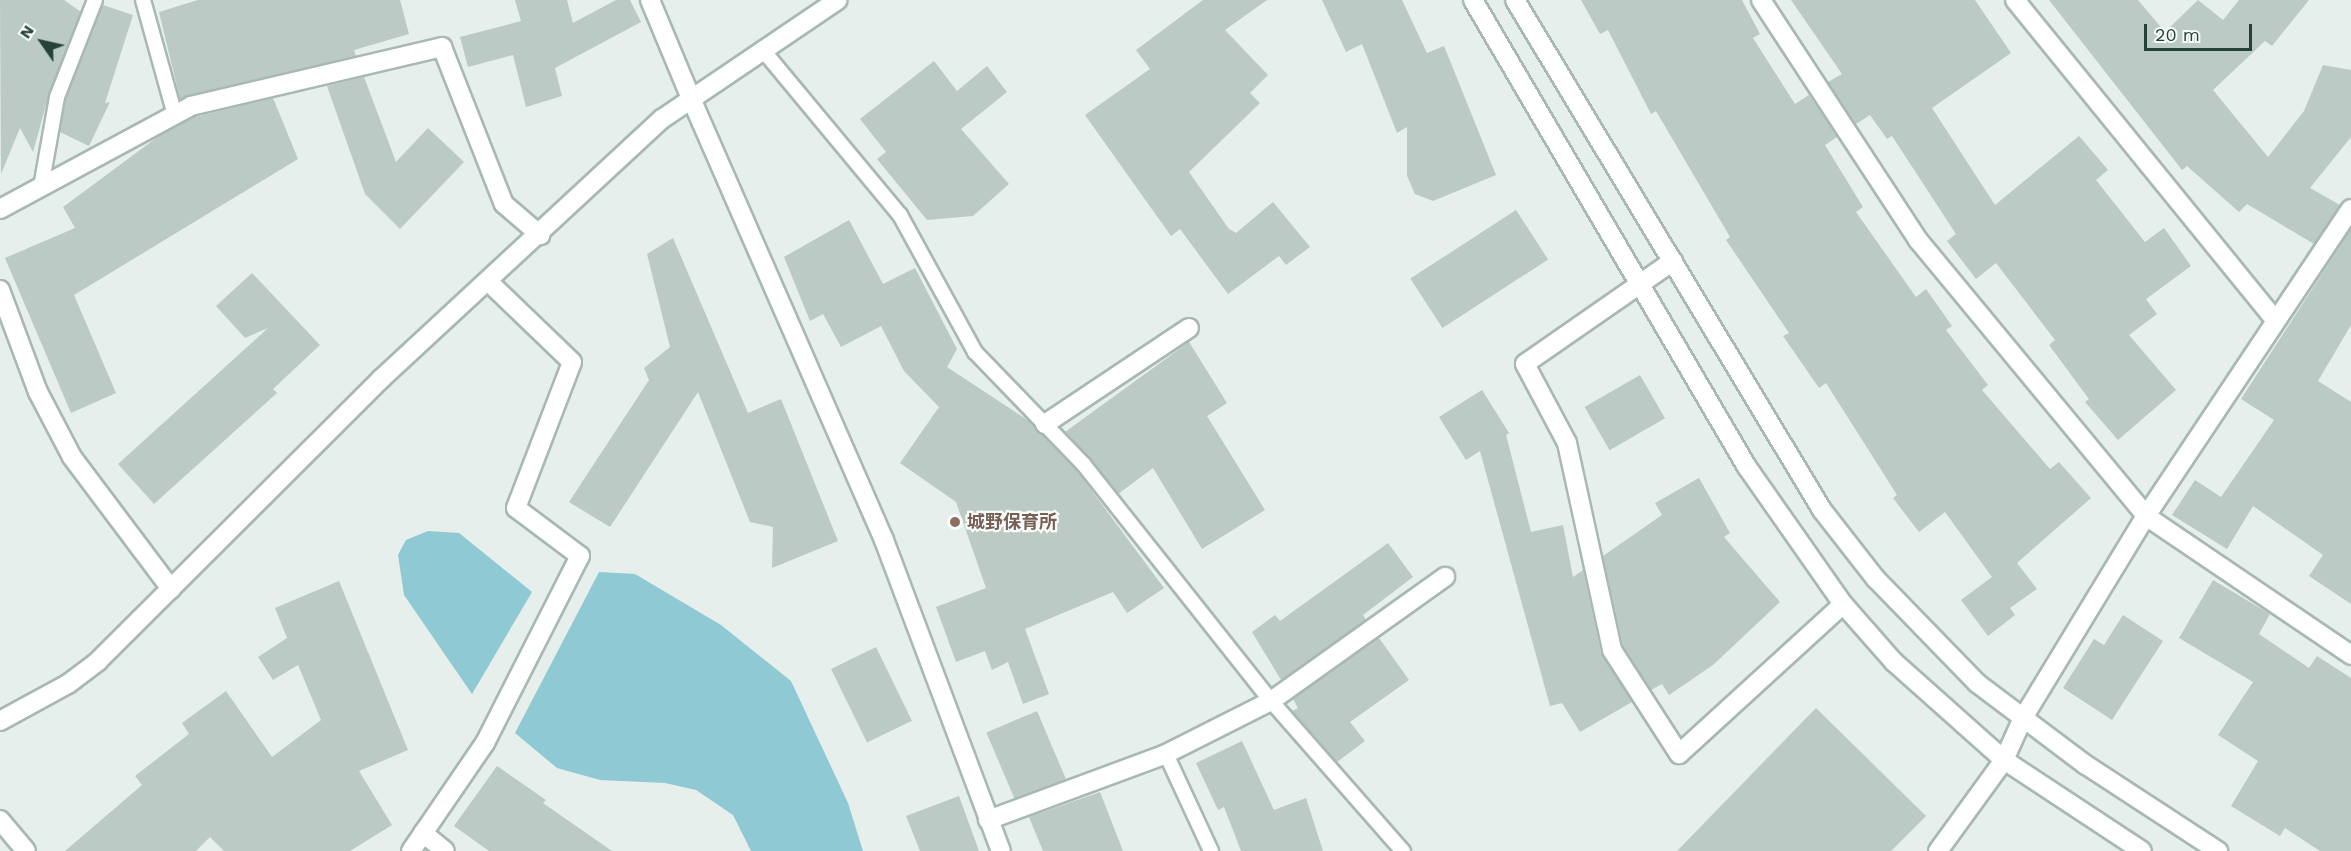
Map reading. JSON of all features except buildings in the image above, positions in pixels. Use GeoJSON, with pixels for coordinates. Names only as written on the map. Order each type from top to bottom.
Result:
{"type":"FeatureCollection","features":[{"type":"Feature","properties":{"kind":"street"},"geometry":{"type":"LineString","coordinates":[[650,0],[884,540],[1001,851]]}},
{"type":"Feature","properties":{"kind":"street"},"geometry":{"type":"LineString","coordinates":[[0,722],[68,684],[98,661],[381,379],[490,283],[690,96],[838,0]]}},
{"type":"Feature","properties":{"kind":"street"},"geometry":{"type":"LineString","coordinates":[[1473,0],[1637,284],[1747,467],[1843,604],[1894,662],[2004,760],[2142,851]]}},
{"type":"Feature","properties":{"kind":"street"},"geometry":{"type":"LineString","coordinates":[[1515,0],[1829,518],[1931,640],[2023,718],[2218,851]]}},
{"type":"Feature","properties":{"kind":"street"},"geometry":{"type":"LineString","coordinates":[[1761,0],[1918,240],[2146,516],[2351,655]]}},
{"type":"Feature","properties":{"kind":"street"},"geometry":{"type":"LineString","coordinates":[[2015,0],[2274,319]]}},
{"type":"Feature","properties":{"kind":"street"},"geometry":{"type":"LineString","coordinates":[[0,209],[191,106],[442,47],[504,204],[540,235]]}},
{"type":"Feature","properties":{"kind":"street"},"geometry":{"type":"LineString","coordinates":[[1938,851],[2004,760],[2023,718],[2146,516],[2274,319],[2351,209]]}},
{"type":"Feature","properties":{"kind":"street"},"geometry":{"type":"LineString","coordinates":[[1673,261],[1525,364],[1567,443],[1612,650],[1678,754],[1843,604]]}},
{"type":"Feature","properties":{"kind":"street"},"geometry":{"type":"LineString","coordinates":[[411,851],[485,743],[580,556],[516,508],[572,362],[490,283]]}},
{"type":"Feature","properties":{"kind":"street"},"geometry":{"type":"LineString","coordinates":[[0,290],[38,392],[72,457],[171,589]]}},
{"type":"Feature","properties":{"kind":"street"},"geometry":{"type":"LineString","coordinates":[[1045,424],[1189,328]]}},
{"type":"Feature","properties":{"kind":"street"},"geometry":{"type":"LineString","coordinates":[[988,819],[1166,754],[1271,701],[1445,578]]}},
{"type":"Feature","properties":{"kind":"street"},"geometry":{"type":"LineString","coordinates":[[0,820],[26,851]]}},
{"type":"Feature","properties":{"kind":"street"},"geometry":{"type":"LineString","coordinates":[[423,833],[445,851]]}},
{"type":"Feature","properties":{"kind":"lane"},"geometry":{"type":"LineString","coordinates":[[41,187],[57,97],[95,0]]}},
{"type":"Feature","properties":{"kind":"lane"},"geometry":{"type":"LineString","coordinates":[[143,0],[174,115]]}},
{"type":"Feature","properties":{"kind":"lane"},"geometry":{"type":"LineString","coordinates":[[762,49],[900,215],[975,352],[1084,465],[1271,701],[1403,851]]}},
{"type":"Feature","properties":{"kind":"lane"},"geometry":{"type":"LineString","coordinates":[[1166,754],[1211,851]]}},
{"type":"Feature","properties":{"kind":"water"},"geometry":{"type":"Polygon","coordinates":[[[428,531],[459,533],[532,592],[472,694],[404,595],[398,555],[406,540],[428,531]]]}},
{"type":"Feature","properties":{"kind":"water"},"geometry":{"type":"Polygon","coordinates":[[[599,572],[635,574],[721,625],[791,681],[848,803],[863,851],[751,851],[733,815],[696,790],[665,783],[600,780],[557,768],[515,733],[599,572]]]}},
{"type":"Feature","properties":{"kind":"place","name":"城野保育所"},"geometry":{"type":"Point","coordinates":[955,522]}}]}
